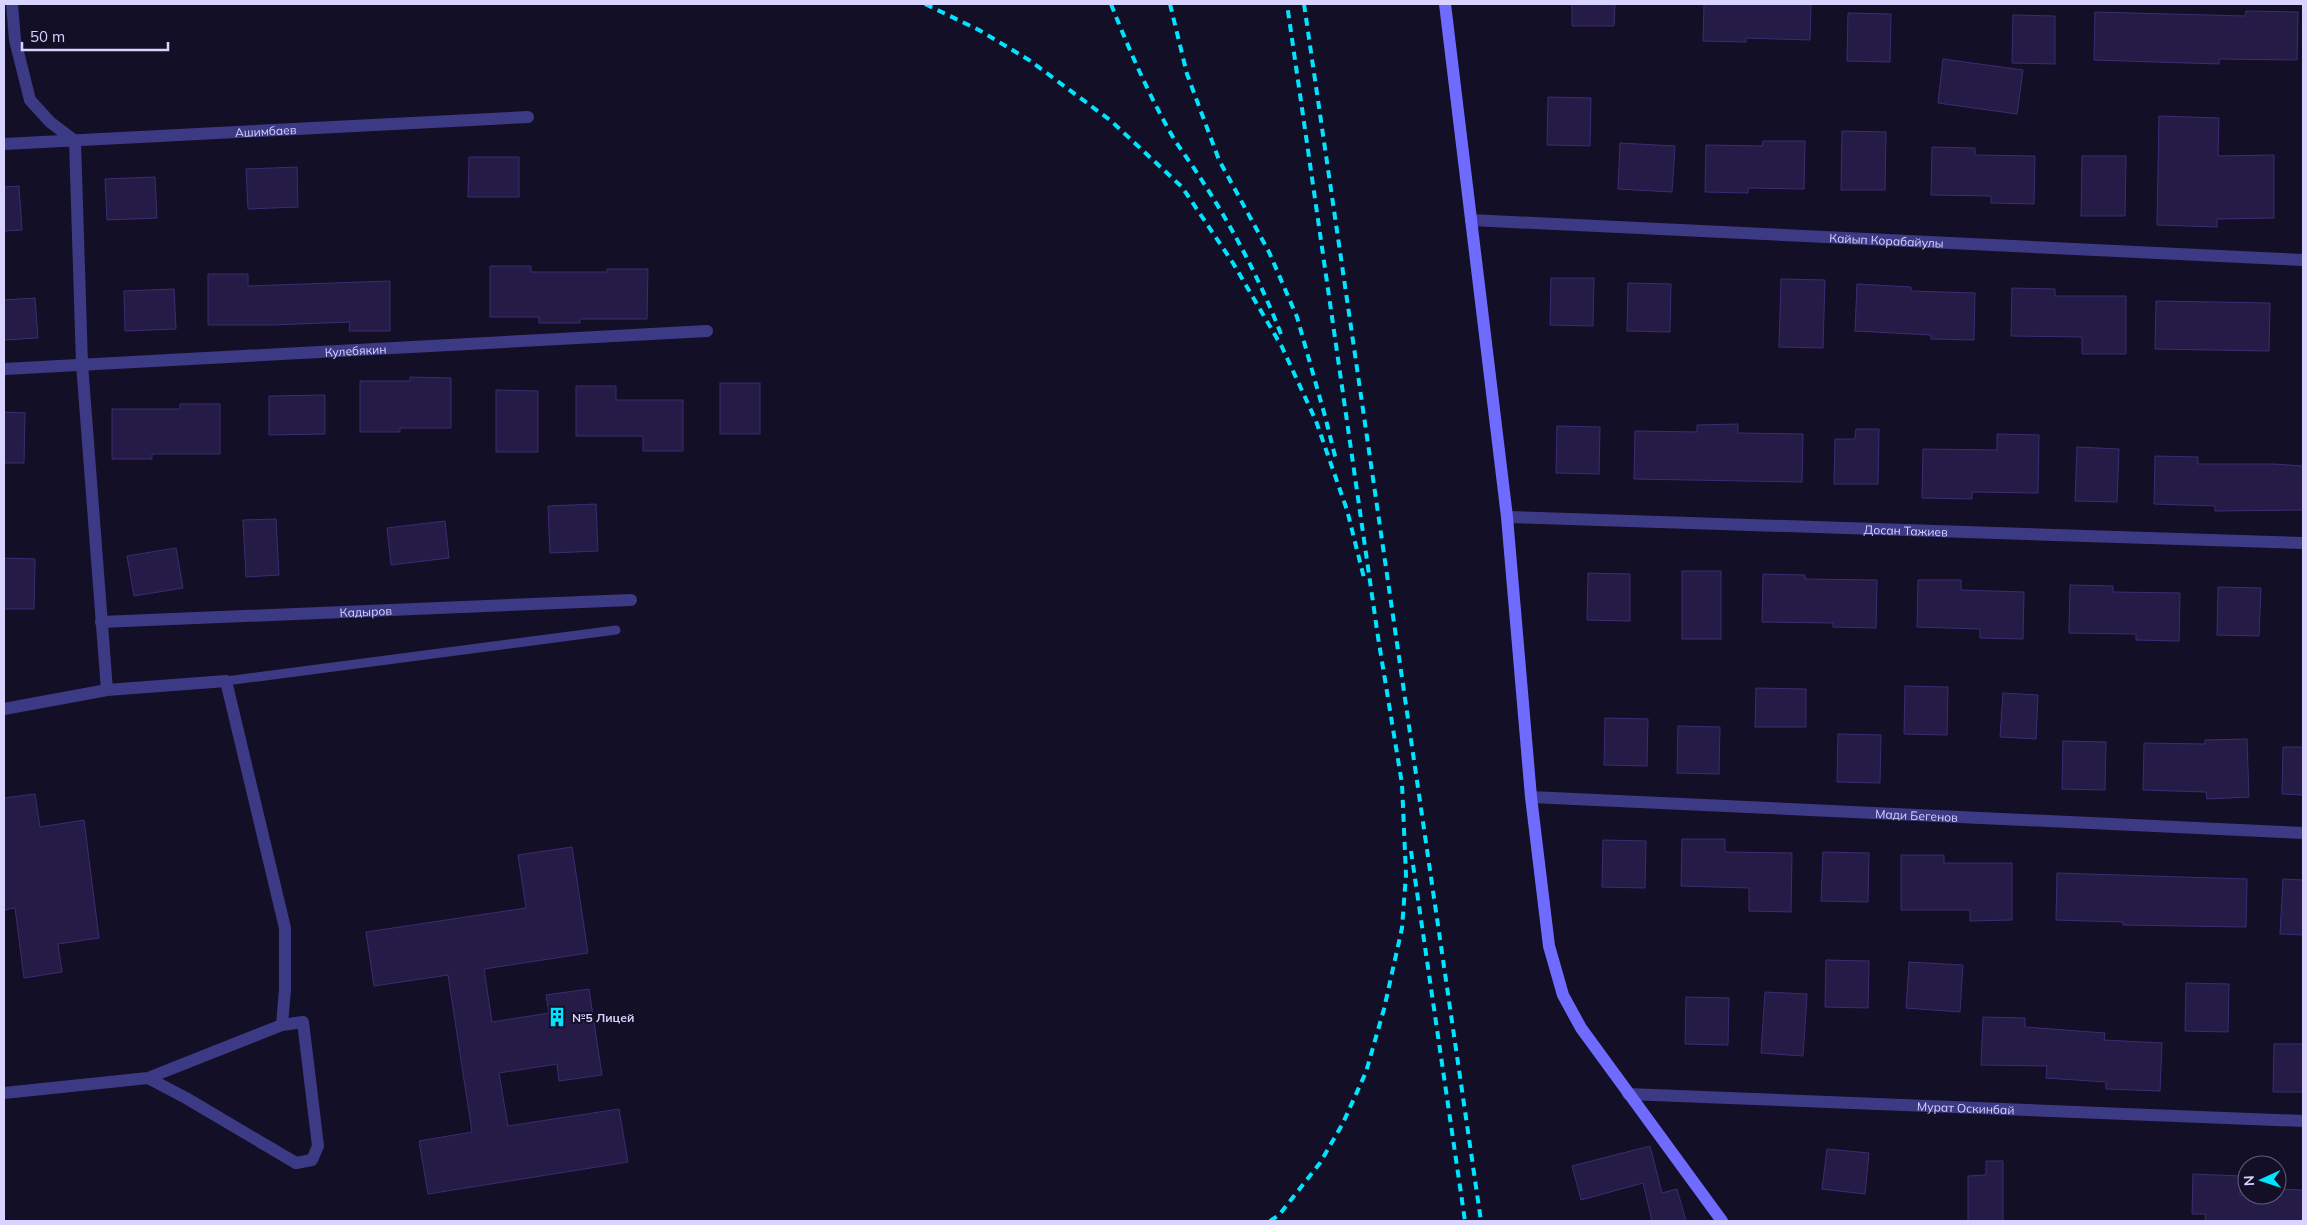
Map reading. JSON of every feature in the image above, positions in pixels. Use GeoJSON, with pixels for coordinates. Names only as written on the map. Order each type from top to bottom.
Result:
{"type":"FeatureCollection","features":[{"type":"Feature","properties":{"kind":"street"},"geometry":{"type":"LineString","coordinates":[[12,4],[15,40],[30,100],[50,122],[75,141],[82,364],[107,690]]}},
{"type":"Feature","properties":{"kind":"street"},"geometry":{"type":"LineString","coordinates":[[1445,4],[1507,517],[1531,797],[1549,946],[1563,994],[1581,1028],[1722,1221]]}},
{"type":"Feature","properties":{"kind":"street","name":"Ашимбаев"},"geometry":{"type":"LineString","coordinates":[[4,144],[528,117]]}},
{"type":"Feature","properties":{"kind":"street","name":"Кайып Корабайулы"},"geometry":{"type":"LineString","coordinates":[[1471,220],[2303,260]]}},
{"type":"Feature","properties":{"kind":"street","name":"Кулебякин"},"geometry":{"type":"LineString","coordinates":[[4,369],[707,331]]}},
{"type":"Feature","properties":{"kind":"street","name":"Досан Тажиев"},"geometry":{"type":"LineString","coordinates":[[1507,517],[2303,543]]}},
{"type":"Feature","properties":{"kind":"street","name":"Кадыров"},"geometry":{"type":"LineString","coordinates":[[101,622],[631,600]]}},
{"type":"Feature","properties":{"kind":"street"},"geometry":{"type":"LineString","coordinates":[[4,709],[107,690],[226,681],[285,928],[285,989],[282,1025]]}},
{"type":"Feature","properties":{"kind":"street","name":"Мади Бегенов"},"geometry":{"type":"LineString","coordinates":[[1531,797],[2303,833]]}},
{"type":"Feature","properties":{"kind":"street"},"geometry":{"type":"LineString","coordinates":[[4,1093],[148,1078],[282,1025],[303,1022],[318,1146],[312,1160],[296,1163],[186,1098],[148,1078]]}},
{"type":"Feature","properties":{"kind":"street","name":"Мурат Оскинбай"},"geometry":{"type":"LineString","coordinates":[[1628,1094],[2303,1121]]}},
{"type":"Feature","properties":{"kind":"lane"},"geometry":{"type":"LineString","coordinates":[[226,681],[616,630]]}},
{"type":"Feature","properties":{"kind":"building"},"geometry":{"type":"Polygon","coordinates":[[[1572,4],[1615,4],[1614,26],[1572,26],[1572,4]]]}},
{"type":"Feature","properties":{"kind":"building"},"geometry":{"type":"Polygon","coordinates":[[[1704,4],[1811,4],[1810,40],[1746,38],[1746,42],[1703,41],[1704,4]]]}},
{"type":"Feature","properties":{"kind":"building"},"geometry":{"type":"Polygon","coordinates":[[[2246,11],[2298,12],[2297,60],[2219,59],[2219,64],[2094,60],[2095,12],[2245,16],[2246,11]]]}},
{"type":"Feature","properties":{"kind":"building"},"geometry":{"type":"Polygon","coordinates":[[[1848,13],[1891,14],[1890,62],[1847,61],[1848,13]]]}},
{"type":"Feature","properties":{"kind":"building"},"geometry":{"type":"Polygon","coordinates":[[[2013,15],[2055,16],[2055,64],[2012,63],[2013,15]]]}},
{"type":"Feature","properties":{"kind":"building"},"geometry":{"type":"Polygon","coordinates":[[[1943,59],[2023,70],[2017,114],[1938,103],[1943,59]]]}},
{"type":"Feature","properties":{"kind":"building"},"geometry":{"type":"Polygon","coordinates":[[[1548,97],[1591,98],[1590,146],[1547,145],[1548,97]]]}},
{"type":"Feature","properties":{"kind":"building"},"geometry":{"type":"Polygon","coordinates":[[[2159,116],[2219,118],[2218,156],[2274,155],[2274,218],[2217,219],[2217,227],[2157,225],[2159,116]]]}},
{"type":"Feature","properties":{"kind":"building"},"geometry":{"type":"Polygon","coordinates":[[[1842,131],[1886,132],[1885,190],[1841,190],[1842,131]]]}},
{"type":"Feature","properties":{"kind":"building"},"geometry":{"type":"Polygon","coordinates":[[[1763,141],[1805,141],[1804,189],[1748,188],[1748,193],[1705,192],[1706,145],[1762,146],[1763,141]]]}},
{"type":"Feature","properties":{"kind":"building"},"geometry":{"type":"Polygon","coordinates":[[[1620,143],[1675,146],[1672,192],[1618,189],[1620,143]]]}},
{"type":"Feature","properties":{"kind":"building"},"geometry":{"type":"Polygon","coordinates":[[[1932,147],[1975,148],[1975,155],[2035,156],[2034,204],[1991,203],[1991,196],[1931,195],[1932,147]]]}},
{"type":"Feature","properties":{"kind":"building"},"geometry":{"type":"Polygon","coordinates":[[[2082,156],[2126,156],[2125,216],[2081,216],[2082,156]]]}},
{"type":"Feature","properties":{"kind":"building"},"geometry":{"type":"Polygon","coordinates":[[[469,157],[519,157],[519,197],[468,197],[469,157]]]}},
{"type":"Feature","properties":{"kind":"building"},"geometry":{"type":"Polygon","coordinates":[[[297,167],[298,207],[248,209],[246,169],[297,167]]]}},
{"type":"Feature","properties":{"kind":"building"},"geometry":{"type":"Polygon","coordinates":[[[155,177],[157,218],[107,220],[105,179],[155,177]]]}},
{"type":"Feature","properties":{"kind":"building"},"geometry":{"type":"Polygon","coordinates":[[[19,186],[22,230],[4,231],[4,187],[19,186]]]}},
{"type":"Feature","properties":{"kind":"building"},"geometry":{"type":"Polygon","coordinates":[[[490,266],[531,266],[531,272],[607,272],[607,269],[648,269],[647,319],[580,319],[580,323],[539,323],[539,317],[490,317],[490,266]]]}},
{"type":"Feature","properties":{"kind":"building"},"geometry":{"type":"Polygon","coordinates":[[[208,274],[248,274],[248,286],[390,281],[390,331],[349,331],[350,322],[208,325],[208,274]]]}},
{"type":"Feature","properties":{"kind":"building"},"geometry":{"type":"Polygon","coordinates":[[[1551,278],[1594,278],[1593,326],[1550,325],[1551,278]]]}},
{"type":"Feature","properties":{"kind":"building"},"geometry":{"type":"Polygon","coordinates":[[[1781,279],[1825,280],[1823,348],[1779,347],[1781,279]]]}},
{"type":"Feature","properties":{"kind":"building"},"geometry":{"type":"Polygon","coordinates":[[[1628,283],[1671,284],[1670,332],[1627,331],[1628,283]]]}},
{"type":"Feature","properties":{"kind":"building"},"geometry":{"type":"Polygon","coordinates":[[[1857,284],[1911,287],[1911,291],[1975,293],[1974,340],[1931,339],[1931,335],[1855,331],[1857,284]]]}},
{"type":"Feature","properties":{"kind":"building"},"geometry":{"type":"Polygon","coordinates":[[[2012,288],[2055,289],[2055,296],[2126,296],[2126,354],[2082,354],[2082,337],[2011,336],[2012,288]]]}},
{"type":"Feature","properties":{"kind":"building"},"geometry":{"type":"Polygon","coordinates":[[[174,289],[176,329],[125,331],[124,291],[174,289]]]}},
{"type":"Feature","properties":{"kind":"building"},"geometry":{"type":"Polygon","coordinates":[[[35,298],[38,338],[4,340],[4,300],[35,298]]]}},
{"type":"Feature","properties":{"kind":"building"},"geometry":{"type":"Polygon","coordinates":[[[2156,301],[2270,303],[2269,351],[2155,349],[2156,301]]]}},
{"type":"Feature","properties":{"kind":"building"},"geometry":{"type":"Polygon","coordinates":[[[410,377],[451,378],[451,428],[400,428],[400,432],[360,432],[360,381],[410,381],[410,377]]]}},
{"type":"Feature","properties":{"kind":"building"},"geometry":{"type":"Polygon","coordinates":[[[720,383],[760,383],[760,434],[720,434],[720,383]]]}},
{"type":"Feature","properties":{"kind":"building"},"geometry":{"type":"Polygon","coordinates":[[[576,386],[616,386],[616,400],[683,400],[683,451],[643,451],[643,436],[576,436],[576,386]]]}},
{"type":"Feature","properties":{"kind":"building"},"geometry":{"type":"Polygon","coordinates":[[[496,390],[538,391],[538,452],[496,452],[496,390]]]}},
{"type":"Feature","properties":{"kind":"building"},"geometry":{"type":"Polygon","coordinates":[[[325,395],[325,434],[269,435],[269,396],[325,395]]]}},
{"type":"Feature","properties":{"kind":"building"},"geometry":{"type":"Polygon","coordinates":[[[180,404],[220,404],[220,454],[152,454],[152,459],[112,459],[112,409],[180,409],[180,404]]]}},
{"type":"Feature","properties":{"kind":"building"},"geometry":{"type":"Polygon","coordinates":[[[4,412],[25,413],[24,463],[4,463],[4,412]]]}},
{"type":"Feature","properties":{"kind":"building"},"geometry":{"type":"Polygon","coordinates":[[[1738,424],[1738,433],[1803,434],[1802,482],[1634,479],[1635,431],[1697,432],[1697,425],[1738,424]]]}},
{"type":"Feature","properties":{"kind":"building"},"geometry":{"type":"Polygon","coordinates":[[[1557,426],[1600,427],[1599,474],[1556,473],[1557,426]]]}},
{"type":"Feature","properties":{"kind":"building"},"geometry":{"type":"Polygon","coordinates":[[[1856,429],[1879,429],[1878,484],[1834,484],[1835,439],[1855,439],[1856,429]]]}},
{"type":"Feature","properties":{"kind":"building"},"geometry":{"type":"Polygon","coordinates":[[[1997,434],[2039,435],[2038,493],[1972,492],[1972,499],[1922,498],[1923,449],[1997,450],[1997,434]]]}},
{"type":"Feature","properties":{"kind":"building"},"geometry":{"type":"Polygon","coordinates":[[[2077,447],[2119,449],[2117,502],[2075,501],[2077,447]]]}},
{"type":"Feature","properties":{"kind":"building"},"geometry":{"type":"Polygon","coordinates":[[[2155,456],[2198,457],[2198,464],[2303,466],[2303,510],[2215,511],[2215,506],[2154,504],[2155,456]]]}},
{"type":"Feature","properties":{"kind":"building"},"geometry":{"type":"Polygon","coordinates":[[[596,504],[598,551],[550,553],[548,506],[596,504]]]}},
{"type":"Feature","properties":{"kind":"building"},"geometry":{"type":"Polygon","coordinates":[[[276,519],[279,575],[246,577],[243,520],[276,519]]]}},
{"type":"Feature","properties":{"kind":"building"},"geometry":{"type":"Polygon","coordinates":[[[445,521],[449,558],[391,565],[387,528],[445,521]]]}},
{"type":"Feature","properties":{"kind":"building"},"geometry":{"type":"Polygon","coordinates":[[[176,548],[183,588],[134,596],[127,556],[176,548]]]}},
{"type":"Feature","properties":{"kind":"building"},"geometry":{"type":"Polygon","coordinates":[[[4,558],[35,559],[34,609],[4,609],[4,558]]]}},
{"type":"Feature","properties":{"kind":"building"},"geometry":{"type":"Polygon","coordinates":[[[1682,571],[1721,571],[1721,639],[1682,639],[1682,571]]]}},
{"type":"Feature","properties":{"kind":"building"},"geometry":{"type":"Polygon","coordinates":[[[1588,573],[1630,574],[1630,621],[1587,620],[1588,573]]]}},
{"type":"Feature","properties":{"kind":"building"},"geometry":{"type":"Polygon","coordinates":[[[1763,574],[1805,575],[1805,579],[1877,580],[1876,628],[1833,627],[1833,623],[1762,622],[1763,574]]]}},
{"type":"Feature","properties":{"kind":"building"},"geometry":{"type":"Polygon","coordinates":[[[1918,580],[1961,580],[1961,590],[2024,592],[2023,639],[1980,638],[1980,629],[1917,627],[1918,580]]]}},
{"type":"Feature","properties":{"kind":"building"},"geometry":{"type":"Polygon","coordinates":[[[2070,585],[2113,586],[2113,592],[2180,593],[2179,641],[2136,640],[2136,634],[2069,633],[2070,585]]]}},
{"type":"Feature","properties":{"kind":"building"},"geometry":{"type":"Polygon","coordinates":[[[2218,587],[2261,588],[2259,636],[2217,635],[2218,587]]]}},
{"type":"Feature","properties":{"kind":"building"},"geometry":{"type":"Polygon","coordinates":[[[1905,686],[1948,687],[1947,735],[1904,734],[1905,686]]]}},
{"type":"Feature","properties":{"kind":"building"},"geometry":{"type":"Polygon","coordinates":[[[1756,688],[1806,689],[1806,727],[1755,727],[1756,688]]]}},
{"type":"Feature","properties":{"kind":"building"},"geometry":{"type":"Polygon","coordinates":[[[2003,693],[2038,695],[2036,739],[2000,737],[2003,693]]]}},
{"type":"Feature","properties":{"kind":"building"},"geometry":{"type":"Polygon","coordinates":[[[1605,718],[1648,719],[1647,766],[1604,765],[1605,718]]]}},
{"type":"Feature","properties":{"kind":"building"},"geometry":{"type":"Polygon","coordinates":[[[1678,726],[1720,727],[1719,774],[1677,773],[1678,726]]]}},
{"type":"Feature","properties":{"kind":"building"},"geometry":{"type":"Polygon","coordinates":[[[1838,734],[1881,735],[1880,783],[1837,782],[1838,734]]]}},
{"type":"Feature","properties":{"kind":"building"},"geometry":{"type":"Polygon","coordinates":[[[2247,739],[2249,797],[2207,799],[2206,792],[2143,790],[2144,743],[2205,744],[2205,740],[2247,739]]]}},
{"type":"Feature","properties":{"kind":"building"},"geometry":{"type":"Polygon","coordinates":[[[2063,741],[2106,742],[2105,790],[2062,789],[2063,741]]]}},
{"type":"Feature","properties":{"kind":"building"},"geometry":{"type":"Polygon","coordinates":[[[2283,747],[2303,747],[2303,795],[2282,794],[2283,747]]]}},
{"type":"Feature","properties":{"kind":"building"},"geometry":{"type":"Polygon","coordinates":[[[35,794],[40,827],[84,820],[99,938],[58,944],[62,972],[24,978],[15,908],[4,910],[4,798],[35,794]]]}},
{"type":"Feature","properties":{"kind":"building"},"geometry":{"type":"Polygon","coordinates":[[[1682,839],[1725,839],[1725,852],[1792,853],[1791,912],[1749,911],[1749,888],[1681,886],[1682,839]]]}},
{"type":"Feature","properties":{"kind":"building"},"geometry":{"type":"Polygon","coordinates":[[[1603,840],[1646,841],[1645,888],[1602,887],[1603,840]]]}},
{"type":"Feature","properties":{"kind":"building","name":"№5 Лицей"},"geometry":{"type":"Polygon","coordinates":[[[572,847],[588,953],[484,969],[492,1022],[549,1013],[546,995],[589,989],[602,1075],[559,1081],[557,1064],[499,1073],[508,1126],[619,1109],[628,1162],[428,1194],[419,1141],[472,1132],[448,975],[374,986],[366,932],[526,908],[518,855],[572,847]]]}},
{"type":"Feature","properties":{"kind":"building"},"geometry":{"type":"Polygon","coordinates":[[[1823,852],[1869,853],[1868,902],[1821,901],[1823,852]]]}},
{"type":"Feature","properties":{"kind":"building"},"geometry":{"type":"Polygon","coordinates":[[[1901,855],[1944,855],[1944,863],[2012,863],[2012,920],[1970,921],[1970,910],[1901,910],[1901,855]]]}},
{"type":"Feature","properties":{"kind":"building"},"geometry":{"type":"Polygon","coordinates":[[[2057,873],[2247,879],[2246,927],[2123,925],[2123,922],[2056,920],[2057,873]]]}},
{"type":"Feature","properties":{"kind":"building"},"geometry":{"type":"Polygon","coordinates":[[[2283,879],[2303,880],[2303,935],[2280,934],[2283,879]]]}},
{"type":"Feature","properties":{"kind":"building"},"geometry":{"type":"Polygon","coordinates":[[[1826,960],[1869,961],[1868,1008],[1825,1007],[1826,960]]]}},
{"type":"Feature","properties":{"kind":"building"},"geometry":{"type":"Polygon","coordinates":[[[1909,962],[1963,965],[1960,1012],[1906,1008],[1909,962]]]}},
{"type":"Feature","properties":{"kind":"building"},"geometry":{"type":"Polygon","coordinates":[[[2186,983],[2229,984],[2228,1032],[2185,1031],[2186,983]]]}},
{"type":"Feature","properties":{"kind":"building"},"geometry":{"type":"Polygon","coordinates":[[[1765,992],[1807,994],[1803,1056],[1761,1053],[1765,992]]]}},
{"type":"Feature","properties":{"kind":"building"},"geometry":{"type":"Polygon","coordinates":[[[1686,997],[1729,998],[1728,1045],[1685,1044],[1686,997]]]}},
{"type":"Feature","properties":{"kind":"building"},"geometry":{"type":"Polygon","coordinates":[[[1983,1017],[2025,1018],[2025,1027],[2105,1033],[2104,1040],[2162,1043],[2160,1091],[2106,1089],[2106,1082],[2046,1078],[2047,1066],[1981,1065],[1983,1017]]]}},
{"type":"Feature","properties":{"kind":"building"},"geometry":{"type":"Polygon","coordinates":[[[2274,1044],[2303,1044],[2303,1092],[2273,1092],[2274,1044]]]}},
{"type":"Feature","properties":{"kind":"building"},"geometry":{"type":"Polygon","coordinates":[[[1650,1146],[1662,1193],[1677,1189],[1686,1221],[1652,1221],[1643,1183],[1581,1200],[1572,1166],[1650,1146]]]}},
{"type":"Feature","properties":{"kind":"building"},"geometry":{"type":"Polygon","coordinates":[[[1827,1149],[1869,1153],[1865,1194],[1822,1189],[1827,1149]]]}},
{"type":"Feature","properties":{"kind":"building"},"geometry":{"type":"Polygon","coordinates":[[[1986,1161],[2003,1161],[2003,1221],[1968,1221],[1968,1176],[1986,1175],[1986,1161]]]}},
{"type":"Feature","properties":{"kind":"building"},"geometry":{"type":"Polygon","coordinates":[[[2193,1174],[2237,1176],[2237,1205],[2287,1205],[2287,1189],[2303,1190],[2303,1221],[2205,1221],[2206,1214],[2192,1214],[2193,1174]]]}},
{"type":"Feature","properties":{"kind":"railway"},"geometry":{"type":"LineString","coordinates":[[925,4],[979,30],[1029,60],[1110,120],[1182,187],[1233,263],[1282,347],[1316,421],[1347,510],[1364,578]]}},
{"type":"Feature","properties":{"kind":"railway"},"geometry":{"type":"LineString","coordinates":[[1111,4],[1138,69],[1162,116],[1235,235],[1255,274],[1281,334]]}},
{"type":"Feature","properties":{"kind":"railway"},"geometry":{"type":"LineString","coordinates":[[1170,4],[1187,74],[1219,160],[1269,252],[1297,317],[1336,460]]}},
{"type":"Feature","properties":{"kind":"railway"},"geometry":{"type":"LineString","coordinates":[[1270,1221],[1279,1215],[1320,1163],[1343,1123],[1366,1072],[1384,1009],[1402,928],[1406,875],[1402,784],[1378,637],[1287,4]]}},
{"type":"Feature","properties":{"kind":"railway"},"geometry":{"type":"LineString","coordinates":[[1304,4],[1481,1221]]}},
{"type":"Feature","properties":{"kind":"railway"},"geometry":{"type":"LineString","coordinates":[[1411,851],[1465,1221]]}},
{"type":"Feature","properties":{"kind":"place","name":"№5 Лицей"},"geometry":{"type":"Point","coordinates":[557,1017]}}]}
